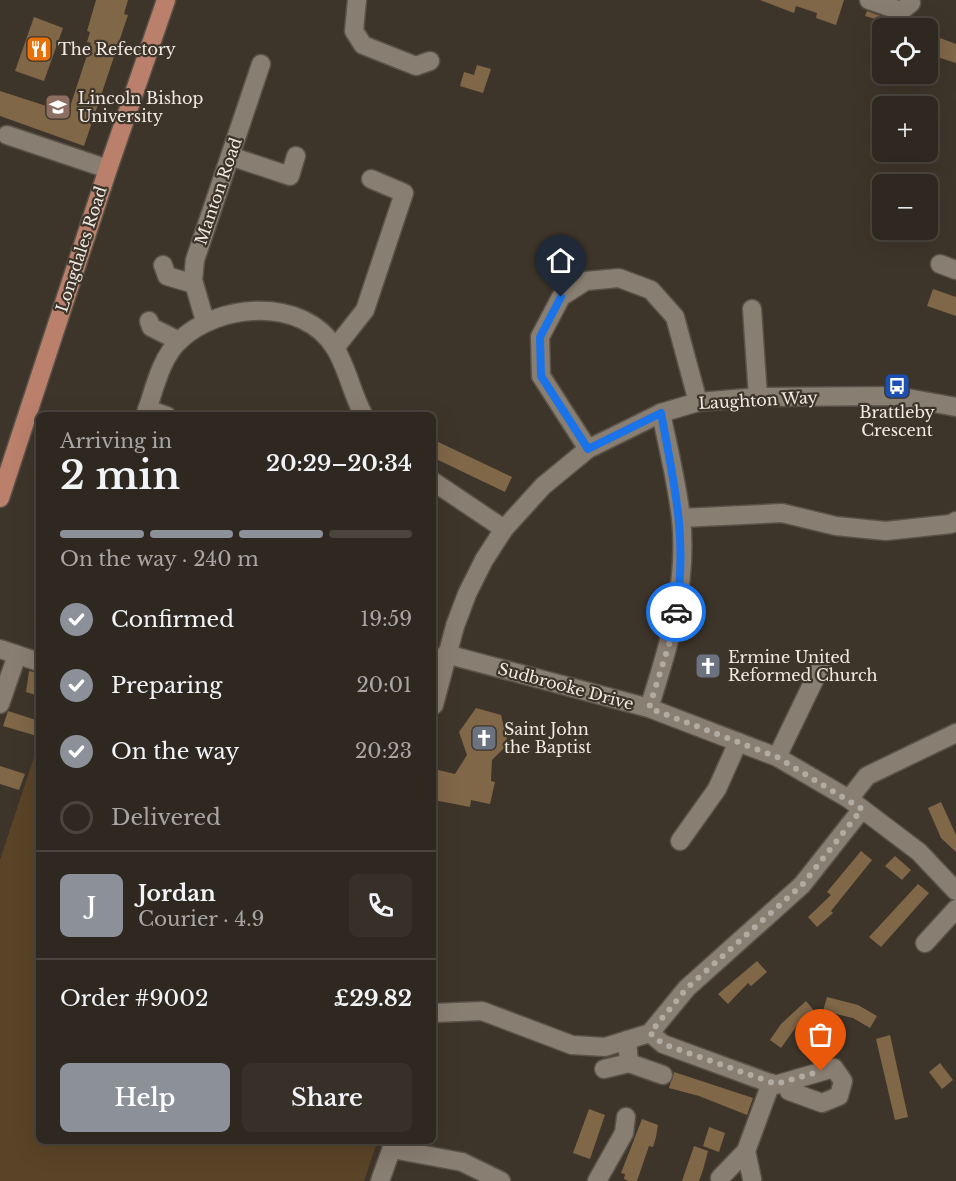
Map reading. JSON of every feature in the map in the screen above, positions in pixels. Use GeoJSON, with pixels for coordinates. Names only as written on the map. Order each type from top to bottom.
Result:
{"type":"FeatureCollection","features":[{"type":"Feature","properties":{"kind":"main road","name":"Longdales Road"},"geometry":{"type":"LineString","coordinates":[[0,498],[166,0]]}},
{"type":"Feature","properties":{"kind":"street"},"geometry":{"type":"LineString","coordinates":[[357,0],[354,31],[363,45],[416,66],[430,61]]}},
{"type":"Feature","properties":{"kind":"street"},"geometry":{"type":"LineString","coordinates":[[869,0],[901,11],[909,1]]}},
{"type":"Feature","properties":{"kind":"street"},"geometry":{"type":"LineString","coordinates":[[884,0],[902,6],[909,1]]}},
{"type":"Feature","properties":{"kind":"street","name":"Manton Road"},"geometry":{"type":"LineString","coordinates":[[205,321],[194,284],[195,260],[261,64]]}},
{"type":"Feature","properties":{"kind":"street"},"geometry":{"type":"LineString","coordinates":[[7,135],[108,169]]}},
{"type":"Feature","properties":{"kind":"street"},"geometry":{"type":"LineString","coordinates":[[230,156],[290,176],[296,156]]}},
{"type":"Feature","properties":{"kind":"street"},"geometry":{"type":"LineString","coordinates":[[335,348],[365,309],[404,193],[371,179]]}},
{"type":"Feature","properties":{"kind":"street"},"geometry":{"type":"LineString","coordinates":[[163,265],[167,276],[194,284]]}},
{"type":"Feature","properties":{"kind":"street"},"geometry":{"type":"LineString","coordinates":[[588,449],[541,376],[540,337],[561,297],[586,281],[619,278],[651,290],[675,317],[698,402]]}},
{"type":"Feature","properties":{"kind":"street"},"geometry":{"type":"LineString","coordinates":[[752,309],[759,397]]}},
{"type":"Feature","properties":{"kind":"street"},"geometry":{"type":"LineString","coordinates":[[146,412],[165,360],[179,340],[205,321],[242,310],[282,314],[311,325],[335,348],[353,397],[362,412]]}},
{"type":"Feature","properties":{"kind":"street"},"geometry":{"type":"LineString","coordinates":[[149,321],[151,327],[179,340]]}},
{"type":"Feature","properties":{"kind":"street","name":"Laughton Way"},"geometry":{"type":"LineString","coordinates":[[436,696],[446,654],[466,594],[504,529],[543,486],[588,449],[661,413],[698,402],[759,397],[896,396],[956,407]]}},
{"type":"Feature","properties":{"kind":"street"},"geometry":{"type":"LineString","coordinates":[[649,708],[671,638],[680,587],[681,518],[661,413]]}},
{"type":"Feature","properties":{"kind":"street"},"geometry":{"type":"LineString","coordinates":[[436,483],[504,529]]}},
{"type":"Feature","properties":{"kind":"street"},"geometry":{"type":"LineString","coordinates":[[681,518],[782,513],[836,526],[886,531],[951,524],[956,521]]}},
{"type":"Feature","properties":{"kind":"street"},"geometry":{"type":"LineString","coordinates":[[0,704],[8,652],[36,661]]}},
{"type":"Feature","properties":{"kind":"street","name":"Sudbrooke Drive"},"geometry":{"type":"LineString","coordinates":[[446,654],[649,708],[777,757],[855,804],[919,852],[956,891]]}},
{"type":"Feature","properties":{"kind":"street"},"geometry":{"type":"LineString","coordinates":[[777,757],[821,666]]}},
{"type":"Feature","properties":{"kind":"street"},"geometry":{"type":"LineString","coordinates":[[436,1013],[482,1011],[572,1046],[605,1047],[650,1033],[687,988],[802,885],[855,804],[867,776],[956,733]]}},
{"type":"Feature","properties":{"kind":"street"},"geometry":{"type":"LineString","coordinates":[[680,841],[717,789],[738,742]]}},
{"type":"Feature","properties":{"kind":"street"},"geometry":{"type":"LineString","coordinates":[[925,943],[956,909]]}},
{"type":"Feature","properties":{"kind":"street"},"geometry":{"type":"LineString","coordinates":[[650,1033],[663,1044],[778,1082],[746,1151],[720,1178]]}},
{"type":"Feature","properties":{"kind":"street"},"geometry":{"type":"LineString","coordinates":[[627,1040],[629,1063]]}},
{"type":"Feature","properties":{"kind":"street"},"geometry":{"type":"LineString","coordinates":[[604,1069],[629,1063],[663,1075]]}},
{"type":"Feature","properties":{"kind":"street"},"geometry":{"type":"LineString","coordinates":[[597,1181],[624,1133],[626,1117]]}},
{"type":"Feature","properties":{"kind":"street"},"geometry":{"type":"LineString","coordinates":[[380,1181],[393,1145],[462,1162],[501,1181]]}},
{"type":"Feature","properties":{"kind":"street"},"geometry":{"type":"LineString","coordinates":[[746,1151],[752,1179]]}},
{"type":"Feature","properties":{"kind":"shaded area"},"geometry":{"type":"Polygon","coordinates":[[[36,751],[36,1144],[376,1144],[364,1181],[0,1181],[0,860],[36,751]]]}},
{"type":"Feature","properties":{"kind":"building"},"geometry":{"type":"Polygon","coordinates":[[[96,0],[128,0],[124,14],[128,15],[84,146],[0,116],[0,91],[68,113],[91,43],[87,42],[90,32],[87,31],[96,0]]]}},
{"type":"Feature","properties":{"kind":"building"},"geometry":{"type":"Polygon","coordinates":[[[760,0],[844,0],[836,25],[816,18],[817,13],[796,6],[794,13],[760,0]]]}},
{"type":"Feature","properties":{"kind":"building"},"geometry":{"type":"Polygon","coordinates":[[[867,11],[886,18],[872,18],[865,16],[867,11]]]}},
{"type":"Feature","properties":{"kind":"building","name":"The Refectory"},"geometry":{"type":"Polygon","coordinates":[[[34,17],[63,28],[44,81],[15,71],[34,17]]]}},
{"type":"Feature","properties":{"kind":"building"},"geometry":{"type":"Polygon","coordinates":[[[940,38],[956,44],[956,63],[938,57],[940,38]]]}},
{"type":"Feature","properties":{"kind":"building"},"geometry":{"type":"Polygon","coordinates":[[[477,65],[491,69],[483,93],[460,86],[464,72],[474,75],[477,65]]]}},
{"type":"Feature","properties":{"kind":"building"},"geometry":{"type":"Polygon","coordinates":[[[933,289],[956,297],[956,316],[927,306],[933,289]]]}},
{"type":"Feature","properties":{"kind":"building"},"geometry":{"type":"Polygon","coordinates":[[[436,441],[512,477],[505,492],[436,459],[436,441]]]}},
{"type":"Feature","properties":{"kind":"building"},"geometry":{"type":"Polygon","coordinates":[[[29,671],[36,672],[36,695],[26,692],[29,671]]]}},
{"type":"Feature","properties":{"kind":"building"},"geometry":{"type":"Polygon","coordinates":[[[476,708],[501,715],[508,744],[492,760],[491,781],[495,782],[490,804],[471,800],[470,807],[436,800],[438,770],[455,774],[467,755],[459,732],[476,708]]]}},
{"type":"Feature","properties":{"kind":"building"},"geometry":{"type":"Polygon","coordinates":[[[8,711],[36,720],[36,736],[3,726],[8,711]]]}},
{"type":"Feature","properties":{"kind":"building"},"geometry":{"type":"Polygon","coordinates":[[[0,766],[25,774],[19,790],[0,784],[0,766]]]}},
{"type":"Feature","properties":{"kind":"building"},"geometry":{"type":"Polygon","coordinates":[[[941,802],[956,835],[956,852],[941,838],[928,808],[941,802]]]}},
{"type":"Feature","properties":{"kind":"building"},"geometry":{"type":"Polygon","coordinates":[[[861,851],[872,860],[831,911],[833,913],[817,927],[808,917],[831,895],[827,892],[861,851]]]}},
{"type":"Feature","properties":{"kind":"building"},"geometry":{"type":"Polygon","coordinates":[[[895,856],[911,870],[902,880],[885,866],[895,856]]]}},
{"type":"Feature","properties":{"kind":"building"},"geometry":{"type":"Polygon","coordinates":[[[918,884],[929,893],[881,947],[869,937],[918,884]]]}},
{"type":"Feature","properties":{"kind":"building"},"geometry":{"type":"Polygon","coordinates":[[[757,961],[767,972],[751,986],[748,983],[728,1004],[718,994],[757,961]]]}},
{"type":"Feature","properties":{"kind":"building"},"geometry":{"type":"Polygon","coordinates":[[[827,997],[858,1005],[877,1016],[870,1028],[853,1018],[823,1011],[827,997]]]}},
{"type":"Feature","properties":{"kind":"building"},"geometry":{"type":"Polygon","coordinates":[[[806,1001],[815,1012],[800,1026],[798,1024],[781,1048],[770,1040],[781,1024],[806,1001]]]}},
{"type":"Feature","properties":{"kind":"building"},"geometry":{"type":"Polygon","coordinates":[[[890,1035],[908,1117],[895,1120],[876,1039],[890,1035]]]}},
{"type":"Feature","properties":{"kind":"building"},"geometry":{"type":"Polygon","coordinates":[[[940,1063],[953,1080],[942,1089],[929,1072],[940,1063]]]}},
{"type":"Feature","properties":{"kind":"building"},"geometry":{"type":"Polygon","coordinates":[[[674,1072],[753,1098],[747,1115],[699,1096],[669,1088],[674,1072]]]}},
{"type":"Feature","properties":{"kind":"building"},"geometry":{"type":"Polygon","coordinates":[[[589,1109],[605,1115],[590,1159],[573,1153],[589,1109]]]}},
{"type":"Feature","properties":{"kind":"building"},"geometry":{"type":"Polygon","coordinates":[[[642,1119],[658,1125],[656,1137],[653,1147],[649,1146],[637,1181],[629,1181],[624,1179],[625,1174],[621,1173],[642,1119]]]}},
{"type":"Feature","properties":{"kind":"building"},"geometry":{"type":"Polygon","coordinates":[[[709,1127],[725,1133],[719,1152],[703,1146],[709,1127]]]}},
{"type":"Feature","properties":{"kind":"building"},"geometry":{"type":"Polygon","coordinates":[[[694,1146],[708,1151],[703,1170],[699,1181],[682,1181],[694,1146]]]}},
{"type":"Feature","properties":{"kind":"way so far"},"geometry":{"type":"LineString","coordinates":[[676,612],[671,638],[649,708],[777,757],[862,809],[802,885],[687,988],[650,1033],[663,1044],[776,1084],[821,1071]]}},
{"type":"Feature","properties":{"kind":"place","name":"The Refectory"},"geometry":{"type":"Point","coordinates":[39,49]}},
{"type":"Feature","properties":{"kind":"place","name":"Lincoln Bishop University"},"geometry":{"type":"Point","coordinates":[58,107]}},
{"type":"Feature","properties":{"kind":"place","name":"Brattleby Crescent"},"geometry":{"type":"Point","coordinates":[897,386]}},
{"type":"Feature","properties":{"kind":"place","name":"Ermine United Reformed Church"},"geometry":{"type":"Point","coordinates":[708,666]}},
{"type":"Feature","properties":{"kind":"place","name":"Saint John the Baptist"},"geometry":{"type":"Point","coordinates":[484,738]}},
{"type":"Feature","properties":{"kind":"route"},"geometry":{"type":"LineString","coordinates":[[561,297],[540,337],[541,376],[588,449],[661,413],[681,518],[682,577],[676,612]]}}]}
